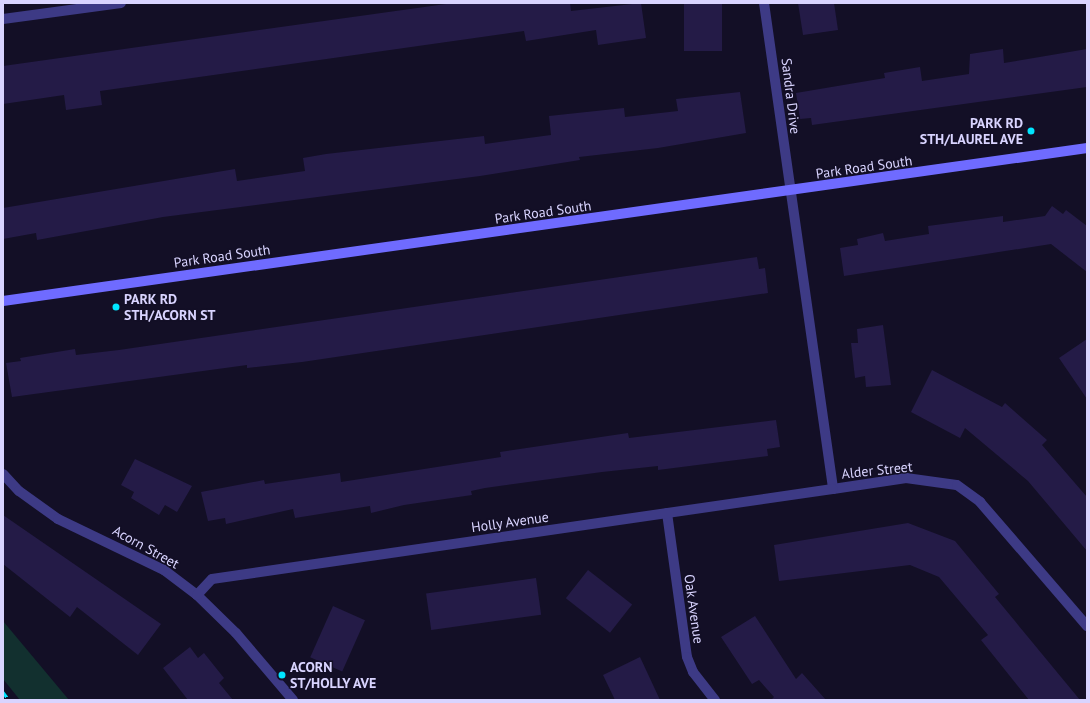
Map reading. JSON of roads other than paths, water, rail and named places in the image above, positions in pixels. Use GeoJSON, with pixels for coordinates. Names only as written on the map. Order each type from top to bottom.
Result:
{"type":"FeatureCollection","features":[{"type":"Feature","properties":{"kind":"street"},"geometry":{"type":"LineString","coordinates":[[3,19],[121,3]]}},
{"type":"Feature","properties":{"kind":"street","name":"Sandra Drive"},"geometry":{"type":"LineString","coordinates":[[764,3],[789,193]]}},
{"type":"Feature","properties":{"kind":"street","name":"Park Road South"},"geometry":{"type":"LineString","coordinates":[[3,301],[789,193],[1087,148]]}},
{"type":"Feature","properties":{"kind":"street","name":"Alder Street"},"geometry":{"type":"LineString","coordinates":[[789,193],[833,489],[906,478],[957,485],[980,502],[1087,626]]}},
{"type":"Feature","properties":{"kind":"street","name":"Acorn Street"},"geometry":{"type":"LineString","coordinates":[[3,474],[19,491],[58,519],[164,570],[197,596],[236,633],[293,700]]}},
{"type":"Feature","properties":{"kind":"street","name":"Holly Avenue"},"geometry":{"type":"LineString","coordinates":[[197,596],[212,579],[833,489]]}},
{"type":"Feature","properties":{"kind":"street","name":"Oak Avenue"},"geometry":{"type":"LineString","coordinates":[[667,513],[687,657],[693,672],[715,700]]}},
{"type":"Feature","properties":{"kind":"railway"},"geometry":{"type":"LineString","coordinates":[[3,692],[9,700]]}},
{"type":"Feature","properties":{"kind":"place","name":"PARK RD STH/LAUREL AVE"},"geometry":{"type":"Point","coordinates":[1031,131]}},
{"type":"Feature","properties":{"kind":"place","name":"PARK RD STH/ACORN ST"},"geometry":{"type":"Point","coordinates":[116,307]}},
{"type":"Feature","properties":{"kind":"place","name":"ACORN ST/HOLLY AVE"},"geometry":{"type":"Point","coordinates":[282,675]}}]}
